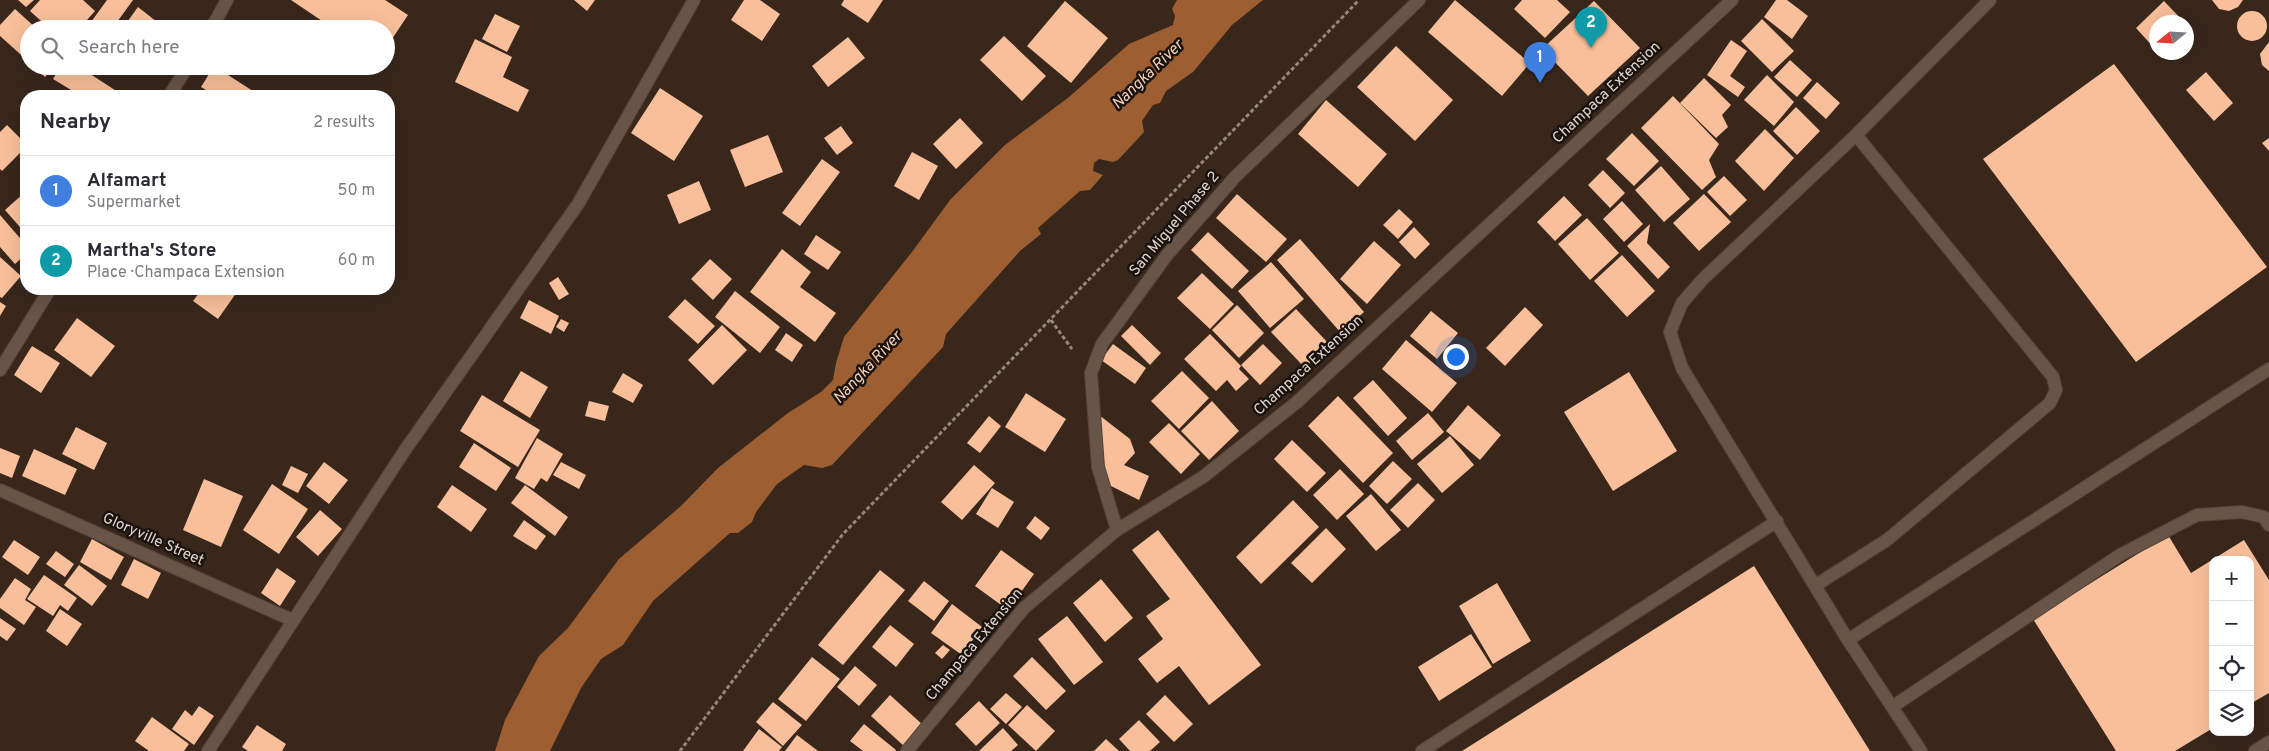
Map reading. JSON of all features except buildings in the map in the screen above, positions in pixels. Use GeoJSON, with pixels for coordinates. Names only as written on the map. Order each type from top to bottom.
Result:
{"type":"FeatureCollection","features":[{"type":"Feature","properties":{"kind":"street"},"geometry":{"type":"LineString","coordinates":[[216,20],[227,0]]}},
{"type":"Feature","properties":{"kind":"street"},"geometry":{"type":"LineString","coordinates":[[208,751],[405,450],[578,204],[694,0]]}},
{"type":"Feature","properties":{"kind":"street","name":"San Miguel Phase 2"},"geometry":{"type":"LineString","coordinates":[[1117,530],[1098,467],[1090,373],[1102,344],[1167,255],[1236,177],[1419,0]]}},
{"type":"Feature","properties":{"kind":"street","name":"Champaca Extension"},"geometry":{"type":"LineString","coordinates":[[907,751],[1024,608],[1117,530],[1203,477],[1297,402],[1732,0]]}},
{"type":"Feature","properties":{"kind":"street"},"geometry":{"type":"LineString","coordinates":[[1921,751],[1848,640],[1682,368],[1670,332],[1682,303],[1703,279],[1856,135],[1990,0]]}},
{"type":"Feature","properties":{"kind":"street"},"geometry":{"type":"LineString","coordinates":[[173,90],[182,75]]}},
{"type":"Feature","properties":{"kind":"street"},"geometry":{"type":"LineString","coordinates":[[1816,585],[1887,540],[2050,403],[2056,390],[2053,377],[1856,135]]}},
{"type":"Feature","properties":{"kind":"street"},"geometry":{"type":"LineString","coordinates":[[0,370],[46,295]]}},
{"type":"Feature","properties":{"kind":"street"},"geometry":{"type":"LineString","coordinates":[[1848,640],[2269,369]]}},
{"type":"Feature","properties":{"kind":"street","name":"Gloryville Street"},"geometry":{"type":"LineString","coordinates":[[0,490],[292,620]]}},
{"type":"Feature","properties":{"kind":"street"},"geometry":{"type":"LineString","coordinates":[[1892,707],[2120,555],[2197,515],[2242,512],[2264,517],[2269,525]]}},
{"type":"Feature","properties":{"kind":"street"},"geometry":{"type":"LineString","coordinates":[[1422,751],[1777,521]]}},
{"type":"Feature","properties":{"kind":"street"},"geometry":{"type":"LineString","coordinates":[[2255,751],[2269,742]]}},
{"type":"Feature","properties":{"kind":"path"},"geometry":{"type":"LineString","coordinates":[[680,751],[843,534],[1359,0]]}},
{"type":"Feature","properties":{"kind":"water","name":"Nangka River"},"geometry":{"type":"Polygon","coordinates":[[[1177,0],[1263,0],[1232,25],[1193,72],[1166,91],[1160,103],[1153,105],[1142,121],[1144,132],[1118,160],[1113,162],[1099,159],[1094,163],[1093,171],[1103,175],[1090,190],[1080,191],[1038,228],[1041,234],[1020,251],[946,334],[943,347],[832,465],[822,468],[804,465],[777,484],[756,512],[752,522],[738,533],[730,533],[653,601],[623,645],[601,659],[581,688],[550,751],[495,751],[505,720],[539,656],[568,628],[619,559],[681,506],[718,468],[788,413],[821,392],[833,380],[844,337],[912,252],[950,200],[1005,145],[1069,97],[1129,44],[1173,25],[1175,16],[1172,9],[1177,0]]]}},
{"type":"Feature","properties":{"kind":"place","name":"Martha's Store"},"geometry":{"type":"Point","coordinates":[1591,48]}},
{"type":"Feature","properties":{"kind":"place","name":"Alfamart"},"geometry":{"type":"Point","coordinates":[1540,83]}}]}
